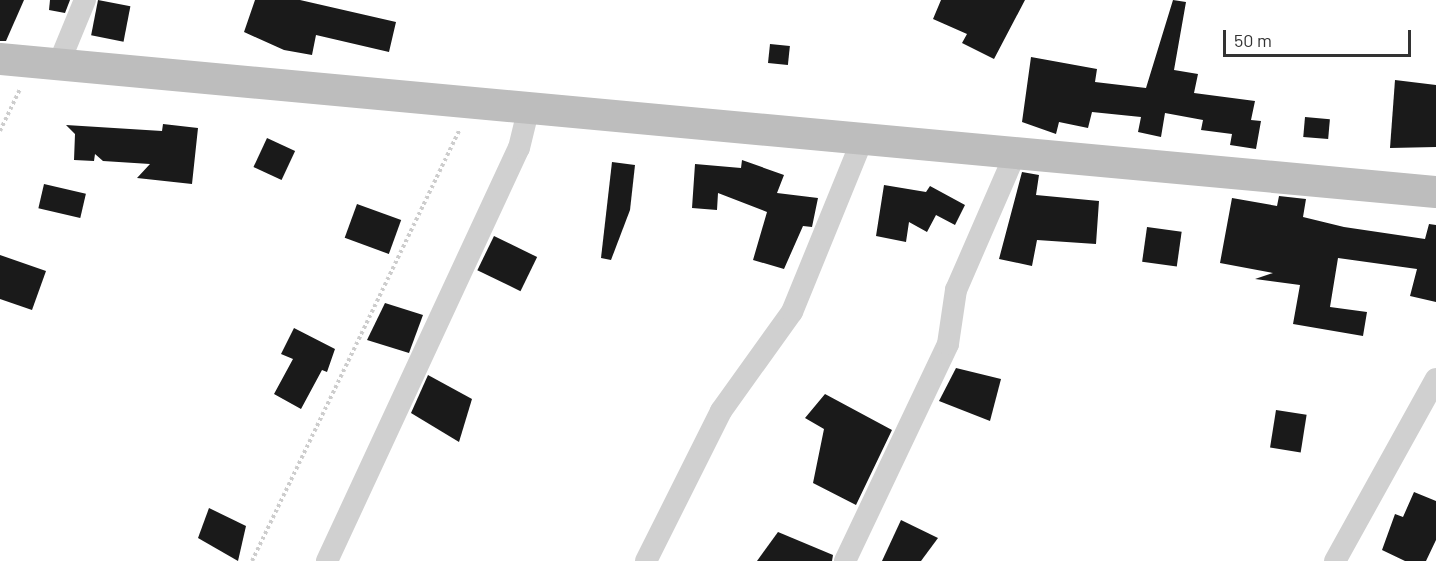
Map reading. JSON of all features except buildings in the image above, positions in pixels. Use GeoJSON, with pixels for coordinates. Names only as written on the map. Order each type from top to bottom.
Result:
{"type":"FeatureCollection","features":[{"type":"Feature","properties":{"kind":"main road"},"geometry":{"type":"LineString","coordinates":[[0,59],[1436,192]]}},
{"type":"Feature","properties":{"kind":"street"},"geometry":{"type":"LineString","coordinates":[[46,62],[85,0]]}},
{"type":"Feature","properties":{"kind":"street"},"geometry":{"type":"LineString","coordinates":[[327,561],[519,148],[529,107]]}},
{"type":"Feature","properties":{"kind":"street"},"geometry":{"type":"LineString","coordinates":[[646,561],[721,411],[792,312],[863,138]]}},
{"type":"Feature","properties":{"kind":"street"},"geometry":{"type":"LineString","coordinates":[[845,561],[948,344],[956,290],[1016,152]]}},
{"type":"Feature","properties":{"kind":"street"},"geometry":{"type":"LineString","coordinates":[[1335,561],[1436,379]]}},
{"type":"Feature","properties":{"kind":"path"},"geometry":{"type":"LineString","coordinates":[[0,131],[46,62]]}},
{"type":"Feature","properties":{"kind":"path"},"geometry":{"type":"LineString","coordinates":[[252,561],[474,102]]}}]}
